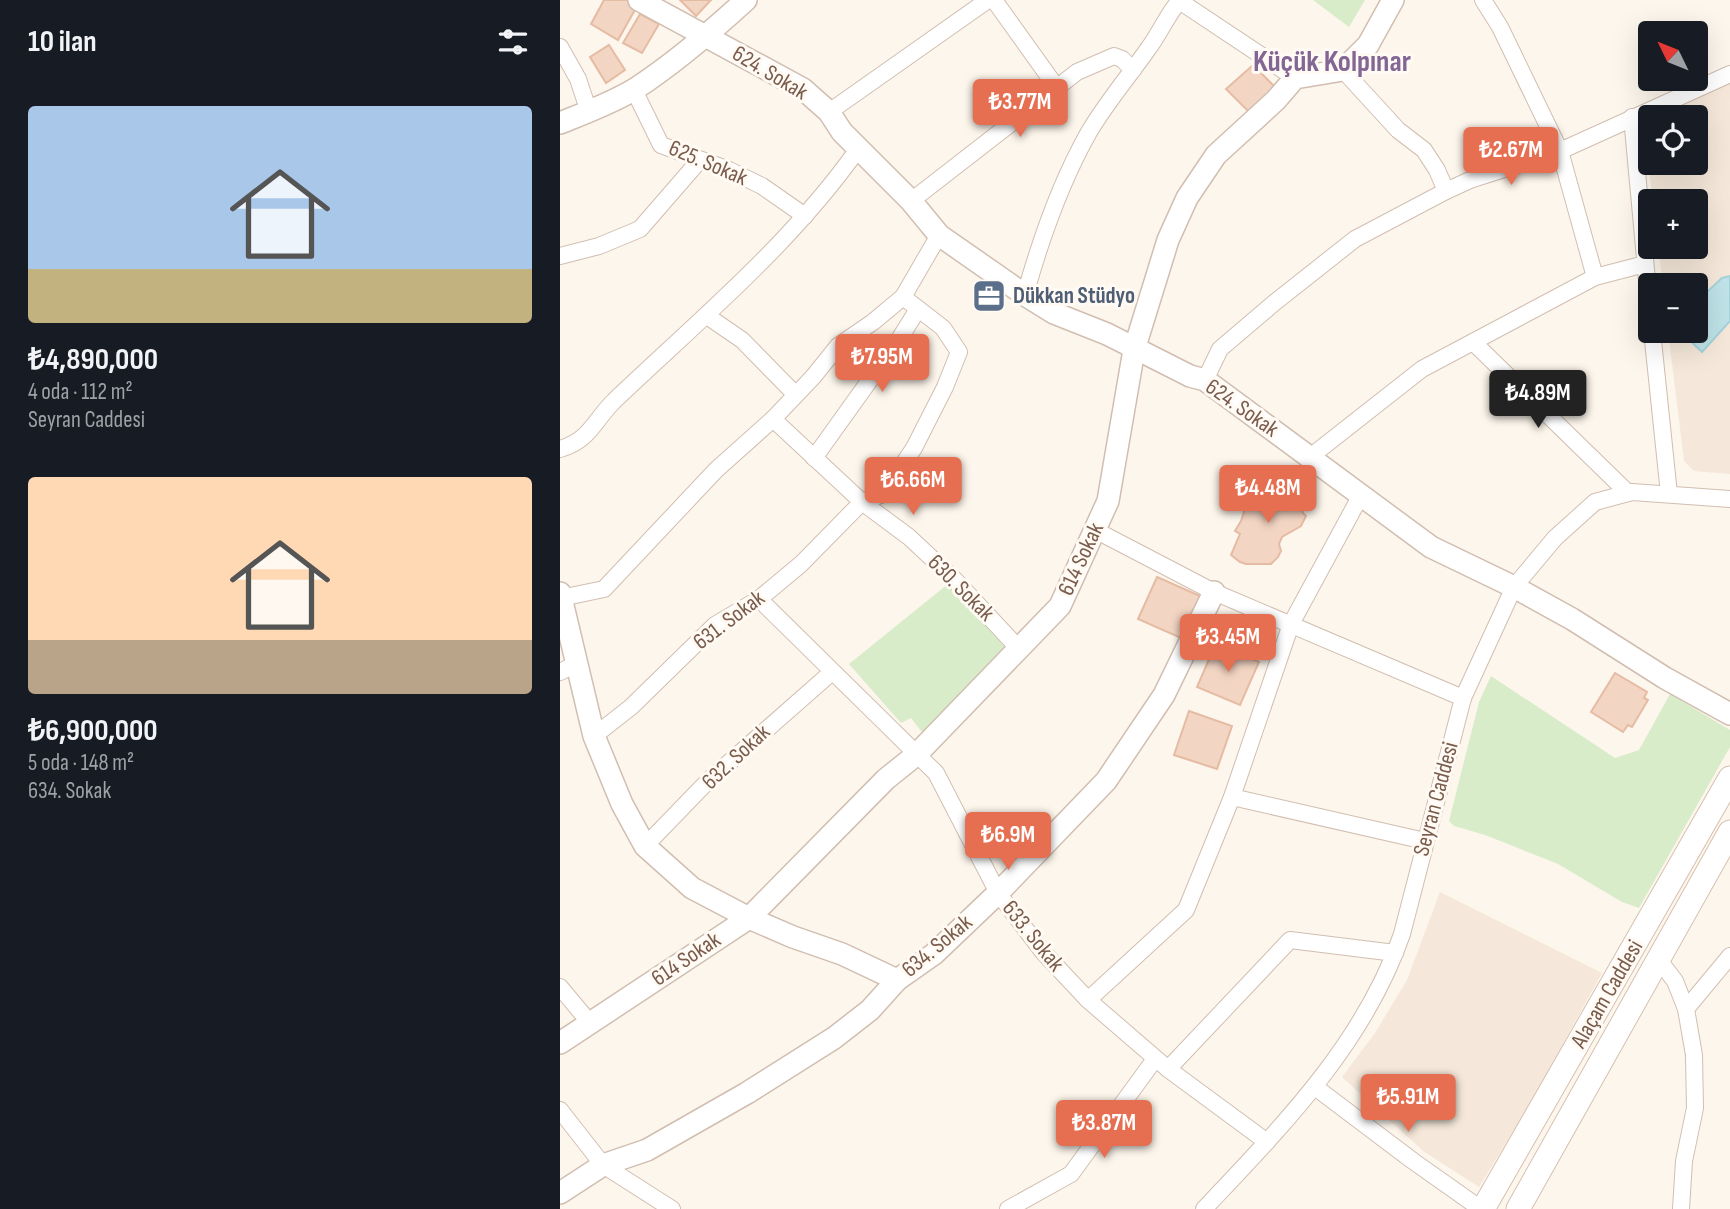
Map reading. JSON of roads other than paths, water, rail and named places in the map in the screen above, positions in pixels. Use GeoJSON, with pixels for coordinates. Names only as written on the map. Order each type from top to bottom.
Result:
{"type":"FeatureCollection","features":[{"type":"Feature","properties":{"kind":"main road","name":"Alaçam Caddesi"},"geometry":{"type":"LineString","coordinates":[[1482,1209],[1730,778]]}},
{"type":"Feature","properties":{"kind":"main road","name":"Alaçam Caddesi"},"geometry":{"type":"LineString","coordinates":[[1518,1209],[1730,832]]}},
{"type":"Feature","properties":{"kind":"street","name":"624. Sokak"},"geometry":{"type":"LineString","coordinates":[[639,0],[803,89],[829,112],[858,149],[911,201],[939,235],[1025,295],[1055,313],[1107,334],[1189,376],[1205,380],[1431,547],[1514,587],[1572,619],[1665,678],[1730,715]]}},
{"type":"Feature","properties":{"kind":"street"},"geometry":{"type":"LineString","coordinates":[[560,123],[634,90],[706,37],[746,0]]}},
{"type":"Feature","properties":{"kind":"street"},"geometry":{"type":"LineString","coordinates":[[829,112],[988,0]]}},
{"type":"Feature","properties":{"kind":"street"},"geometry":{"type":"LineString","coordinates":[[994,0],[1057,88]]}},
{"type":"Feature","properties":{"kind":"street"},"geometry":{"type":"LineString","coordinates":[[1025,295],[1042,236],[1062,187],[1090,131],[1155,40],[1179,0],[1295,78],[1343,70],[1368,45],[1393,0]]}},
{"type":"Feature","properties":{"kind":"street"},"geometry":{"type":"LineString","coordinates":[[1483,0],[1500,27],[1560,151],[1595,277]]}},
{"type":"Feature","properties":{"kind":"street"},"geometry":{"type":"LineString","coordinates":[[560,47],[578,79],[589,112]]}},
{"type":"Feature","properties":{"kind":"street"},"geometry":{"type":"LineString","coordinates":[[911,201],[1077,72],[1114,56],[1122,59],[1133,70]]}},
{"type":"Feature","properties":{"kind":"street"},"geometry":{"type":"LineString","coordinates":[[1343,70],[1398,130],[1424,150],[1446,191]]}},
{"type":"Feature","properties":{"kind":"street"},"geometry":{"type":"LineString","coordinates":[[1205,380],[1220,349],[1354,239],[1470,180],[1560,151],[1730,74]]}},
{"type":"Feature","properties":{"kind":"street","name":"614 Sokak"},"geometry":{"type":"LineString","coordinates":[[560,1043],[749,918],[886,779],[916,755],[1060,606],[1108,501],[1134,349],[1168,240],[1187,198],[1216,155],[1276,100],[1295,78]]}},
{"type":"Feature","properties":{"kind":"street","name":"625. Sokak"},"geometry":{"type":"LineString","coordinates":[[634,90],[661,145],[729,170],[762,186],[805,216]]}},
{"type":"Feature","properties":{"kind":"street"},"geometry":{"type":"LineString","coordinates":[[1632,117],[1646,273]]}},
{"type":"Feature","properties":{"kind":"street"},"geometry":{"type":"LineString","coordinates":[[560,449],[578,444],[612,403],[707,316],[805,216],[858,149]]}},
{"type":"Feature","properties":{"kind":"street"},"geometry":{"type":"LineString","coordinates":[[560,256],[599,246],[640,229],[699,160]]}},
{"type":"Feature","properties":{"kind":"street"},"geometry":{"type":"LineString","coordinates":[[897,980],[842,954],[749,918],[692,888],[645,846],[622,804],[568,668],[561,595],[604,589],[716,470],[773,419],[838,346],[903,297],[939,235]]}},
{"type":"Feature","properties":{"kind":"street"},"geometry":{"type":"LineString","coordinates":[[1310,457],[1422,369],[1595,277],[1645,264]]}},
{"type":"Feature","properties":{"kind":"street"},"geometry":{"type":"LineString","coordinates":[[814,458],[918,309],[903,297]]}},
{"type":"Feature","properties":{"kind":"street","name":"631. Sokak"},"geometry":{"type":"LineString","coordinates":[[594,736],[631,707],[715,625],[759,599],[801,565],[862,502],[883,494],[914,448],[945,387],[959,352],[943,328],[918,309]]}},
{"type":"Feature","properties":{"kind":"street"},"geometry":{"type":"LineString","coordinates":[[707,316],[742,340],[775,370],[795,394]]}},
{"type":"Feature","properties":{"kind":"street"},"geometry":{"type":"LineString","coordinates":[[1473,342],[1628,493]]}},
{"type":"Feature","properties":{"kind":"street"},"geometry":{"type":"LineString","coordinates":[[1653,343],[1669,494]]}},
{"type":"Feature","properties":{"kind":"street","name":"630. Sokak"},"geometry":{"type":"LineString","coordinates":[[773,419],[862,502],[909,537],[955,580],[1020,650]]}},
{"type":"Feature","properties":{"kind":"street","name":"Seyran Caddesi"},"geometry":{"type":"LineString","coordinates":[[1204,1209],[1315,1087],[1366,1016],[1395,953],[1463,698],[1514,587],[1555,538],[1595,502],[1628,493],[1730,499]]}},
{"type":"Feature","properties":{"kind":"street"},"geometry":{"type":"LineString","coordinates":[[1088,1000],[1185,910],[1232,797],[1290,625],[1361,495]]}},
{"type":"Feature","properties":{"kind":"street"},"geometry":{"type":"LineString","coordinates":[[1095,530],[1214,592],[1463,698]]}},
{"type":"Feature","properties":{"kind":"street","name":"634. Sokak"},"geometry":{"type":"LineString","coordinates":[[560,1192],[603,1165],[647,1150],[747,1093],[834,1038],[870,1010],[897,980],[934,954],[998,893],[1106,781],[1164,695],[1214,592]]}},
{"type":"Feature","properties":{"kind":"street","name":"633. Sokak"},"geometry":{"type":"LineString","coordinates":[[759,599],[936,773],[998,893],[1043,952],[1088,1000],[1162,1064],[1267,1142]]}},
{"type":"Feature","properties":{"kind":"street","name":"632. Sokak"},"geometry":{"type":"LineString","coordinates":[[645,846],[707,782],[832,672]]}},
{"type":"Feature","properties":{"kind":"street"},"geometry":{"type":"LineString","coordinates":[[1232,797],[1425,841]]}},
{"type":"Feature","properties":{"kind":"street"},"geometry":{"type":"LineString","coordinates":[[1008,1209],[1071,1174],[1162,1064],[1290,940],[1395,953]]}},
{"type":"Feature","properties":{"kind":"street"},"geometry":{"type":"LineString","coordinates":[[1686,1009],[1730,956]]}},
{"type":"Feature","properties":{"kind":"street"},"geometry":{"type":"LineString","coordinates":[[1658,959],[1675,981],[1686,1009],[1694,1055],[1695,1108],[1684,1161],[1681,1209]]}},
{"type":"Feature","properties":{"kind":"street"},"geometry":{"type":"LineString","coordinates":[[560,987],[590,1023]]}},
{"type":"Feature","properties":{"kind":"street"},"geometry":{"type":"LineString","coordinates":[[1315,1087],[1482,1209]]}},
{"type":"Feature","properties":{"kind":"street"},"geometry":{"type":"LineString","coordinates":[[560,1110],[603,1165],[672,1209]]}},
{"type":"Feature","properties":{"kind":"water"},"geometry":{"type":"Polygon","coordinates":[[[1730,276],[1730,321],[1702,352],[1693,343],[1708,343],[1708,291],[1722,278],[1730,276]]]}},
{"type":"Feature","properties":{"kind":"place","name":"Dükkan Stüdyo"},"geometry":{"type":"Point","coordinates":[989,296]}},
{"type":"Feature","properties":{"kind":"district","name":"Küçük Kolpınar"},"geometry":{"type":"Point","coordinates":[1332,62]}}]}
